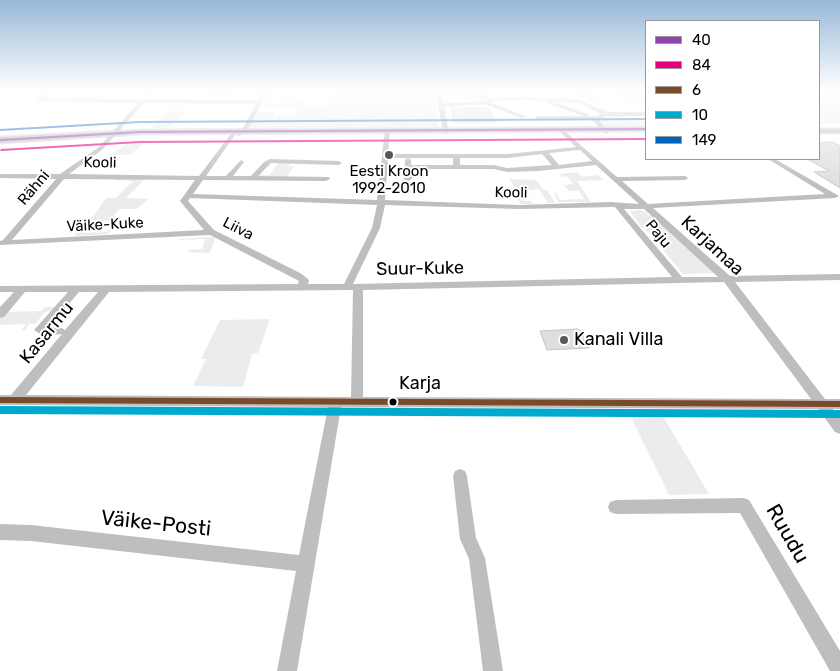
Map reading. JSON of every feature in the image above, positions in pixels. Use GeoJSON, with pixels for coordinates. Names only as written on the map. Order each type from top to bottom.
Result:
{"type":"FeatureCollection","features":[{"type":"Feature","properties":{"kind":"main road"},"geometry":{"type":"LineString","coordinates":[[820,129],[840,129]]}},
{"type":"Feature","properties":{"kind":"main road"},"geometry":{"type":"LineString","coordinates":[[0,140],[116,133],[645,130]]}},
{"type":"Feature","properties":{"kind":"street","name":"Rähni"},"geometry":{"type":"LineString","coordinates":[[3,243],[62,176],[101,148],[123,123]]}},
{"type":"Feature","properties":{"kind":"street"},"geometry":{"type":"LineString","coordinates":[[186,196],[244,123]]}},
{"type":"Feature","properties":{"kind":"street"},"geometry":{"type":"LineString","coordinates":[[445,123],[446,132]]}},
{"type":"Feature","properties":{"kind":"street"},"geometry":{"type":"LineString","coordinates":[[598,123],[605,131]]}},
{"type":"Feature","properties":{"kind":"street","name":"Karjamaa"},"geometry":{"type":"LineString","coordinates":[[562,131],[727,279],[840,428]]}},
{"type":"Feature","properties":{"kind":"street"},"geometry":{"type":"LineString","coordinates":[[357,403],[352,287],[376,228],[381,203],[387,132]]}},
{"type":"Feature","properties":{"kind":"street"},"geometry":{"type":"LineString","coordinates":[[408,162],[456,156],[508,156],[580,148]]}},
{"type":"Feature","properties":{"kind":"street"},"geometry":{"type":"LineString","coordinates":[[544,152],[557,167]]}},
{"type":"Feature","properties":{"kind":"street"},"geometry":{"type":"LineString","coordinates":[[385,156],[408,162],[458,167],[557,167],[596,163]]}},
{"type":"Feature","properties":{"kind":"street"},"geometry":{"type":"LineString","coordinates":[[456,156],[458,167]]}},
{"type":"Feature","properties":{"kind":"street"},"geometry":{"type":"LineString","coordinates":[[773,160],[837,197]]}},
{"type":"Feature","properties":{"kind":"street"},"geometry":{"type":"LineString","coordinates":[[779,160],[826,188],[837,197]]}},
{"type":"Feature","properties":{"kind":"street"},"geometry":{"type":"LineString","coordinates":[[253,178],[270,161],[338,162]]}},
{"type":"Feature","properties":{"kind":"street"},"geometry":{"type":"LineString","coordinates":[[288,179],[299,161]]}},
{"type":"Feature","properties":{"kind":"street"},"geometry":{"type":"LineString","coordinates":[[228,178],[241,162]]}},
{"type":"Feature","properties":{"kind":"street","name":"Kooli"},"geometry":{"type":"LineString","coordinates":[[0,176],[322,179],[328,162]]}},
{"type":"Feature","properties":{"kind":"street"},"geometry":{"type":"LineString","coordinates":[[408,162],[440,163]]}},
{"type":"Feature","properties":{"kind":"street"},"geometry":{"type":"LineString","coordinates":[[408,162],[408,179]]}},
{"type":"Feature","properties":{"kind":"street"},"geometry":{"type":"LineString","coordinates":[[489,163],[507,166],[516,163]]}},
{"type":"Feature","properties":{"kind":"street"},"geometry":{"type":"LineString","coordinates":[[617,179],[686,178]]}},
{"type":"Feature","properties":{"kind":"street","name":"Kooli"},"geometry":{"type":"LineString","coordinates":[[186,196],[519,207],[610,204],[618,206],[645,206],[837,197]]}},
{"type":"Feature","properties":{"kind":"street","name":"Liiva"},"geometry":{"type":"LineString","coordinates":[[186,196],[184,201],[186,204],[211,232],[299,276],[304,280],[303,287]]}},
{"type":"Feature","properties":{"kind":"street","name":"Paju"},"geometry":{"type":"LineString","coordinates":[[618,206],[678,280]]}},
{"type":"Feature","properties":{"kind":"street","name":"Väike-Kuke"},"geometry":{"type":"LineString","coordinates":[[3,243],[211,232]]}},
{"type":"Feature","properties":{"kind":"street","name":"Suur-Kuke"},"geometry":{"type":"LineString","coordinates":[[0,289],[352,287],[840,277]]}},
{"type":"Feature","properties":{"kind":"street"},"geometry":{"type":"LineString","coordinates":[[60,331],[42,332],[40,330],[77,288]]}},
{"type":"Feature","properties":{"kind":"street","name":"Kasarmu"},"geometry":{"type":"LineString","coordinates":[[14,401],[106,288]]}},
{"type":"Feature","properties":{"kind":"street"},"geometry":{"type":"LineString","coordinates":[[0,314],[22,289]]}},
{"type":"Feature","properties":{"kind":"street","name":"Karja"},"geometry":{"type":"LineString","coordinates":[[0,400],[840,404]]}},
{"type":"Feature","properties":{"kind":"street"},"geometry":{"type":"LineString","coordinates":[[287,671],[335,403]]}},
{"type":"Feature","properties":{"kind":"street"},"geometry":{"type":"LineString","coordinates":[[460,476],[468,539],[477,558],[493,671]]}},
{"type":"Feature","properties":{"kind":"street","name":"Ruudu"},"geometry":{"type":"LineString","coordinates":[[616,507],[744,505],[840,670]]}},
{"type":"Feature","properties":{"kind":"street","name":"Väike-Posti"},"geometry":{"type":"LineString","coordinates":[[0,532],[31,533],[306,564]]}},
{"type":"Feature","properties":{"kind":"shaded area"},"geometry":{"type":"Polygon","coordinates":[[[155,123],[174,123],[168,128],[151,128],[155,123]]]}},
{"type":"Feature","properties":{"kind":"shaded area"},"geometry":{"type":"Polygon","coordinates":[[[251,123],[438,123],[438,126],[249,128],[251,123]]]}},
{"type":"Feature","properties":{"kind":"shaded area"},"geometry":{"type":"Polygon","coordinates":[[[602,123],[645,123],[645,126],[604,126],[602,123]]]}},
{"type":"Feature","properties":{"kind":"shaded area"},"geometry":{"type":"Polygon","coordinates":[[[133,140],[148,140],[130,155],[109,155],[133,140]]]}},
{"type":"Feature","properties":{"kind":"shaded area"},"geometry":{"type":"Polygon","coordinates":[[[291,161],[289,166],[294,166],[287,177],[258,176],[261,172],[261,175],[270,175],[278,163],[268,162],[291,161]]]}},
{"type":"Feature","properties":{"kind":"shaded area"},"geometry":{"type":"Polygon","coordinates":[[[577,172],[582,177],[598,175],[603,180],[577,181],[591,202],[559,202],[554,194],[555,192],[560,200],[584,199],[579,191],[569,191],[564,185],[573,184],[567,176],[562,177],[560,174],[577,172]]]}},
{"type":"Feature","properties":{"kind":"shaded area"},"geometry":{"type":"Polygon","coordinates":[[[116,178],[146,178],[126,198],[148,199],[137,209],[119,209],[111,220],[95,221],[84,233],[107,232],[116,223],[108,234],[74,236],[93,217],[106,198],[116,198],[133,181],[114,180],[116,178]]]}},
{"type":"Feature","properties":{"kind":"shaded area"},"geometry":{"type":"Polygon","coordinates":[[[509,179],[536,180],[543,189],[548,191],[555,203],[548,203],[539,189],[520,191],[521,193],[538,193],[519,194],[523,201],[532,201],[533,204],[521,204],[510,189],[515,188],[509,179]]]}},
{"type":"Feature","properties":{"kind":"shaded area"},"geometry":{"type":"Polygon","coordinates":[[[642,210],[714,273],[683,274],[649,233],[641,227],[630,211],[642,210]]]}},
{"type":"Feature","properties":{"kind":"shaded area"},"geometry":{"type":"Polygon","coordinates":[[[215,238],[210,253],[188,252],[188,250],[202,249],[205,239],[178,240],[179,239],[215,238]]]}},
{"type":"Feature","properties":{"kind":"shaded area"},"geometry":{"type":"Polygon","coordinates":[[[45,307],[56,307],[52,311],[45,312],[35,324],[29,324],[25,330],[22,330],[26,324],[0,325],[0,318],[5,312],[41,311],[45,307]]]}},
{"type":"Feature","properties":{"kind":"shaded area"},"geometry":{"type":"Polygon","coordinates":[[[270,319],[258,353],[252,354],[243,387],[193,386],[206,359],[201,359],[220,320],[270,319]]]}},
{"type":"Feature","properties":{"kind":"shaded area"},"geometry":{"type":"Polygon","coordinates":[[[628,411],[660,411],[709,494],[669,495],[628,411]]]}},
{"type":"Feature","properties":{"kind":"building"},"geometry":{"type":"Polygon","coordinates":[[[832,142],[840,146],[840,188],[814,172],[829,171],[809,160],[820,160],[820,143],[832,142]]]}},
{"type":"Feature","properties":{"kind":"building","name":"Kanali Villa"},"geometry":{"type":"Polygon","coordinates":[[[577,329],[581,331],[589,348],[547,350],[540,331],[577,329]]]}},
{"type":"Feature","properties":{"kind":"transit line","name":"149"},"geometry":{"type":"LineString","coordinates":[[0,130],[117,123]]}},
{"type":"Feature","properties":{"kind":"transit line","name":"40"},"geometry":{"type":"LineString","coordinates":[[0,140],[140,132],[645,129]]}},
{"type":"Feature","properties":{"kind":"transit line","name":"84"},"geometry":{"type":"LineString","coordinates":[[1,150],[140,142],[645,139]]}},
{"type":"Feature","properties":{"kind":"transit line","name":"6"},"geometry":{"type":"LineString","coordinates":[[0,400],[840,404]]}},
{"type":"Feature","properties":{"kind":"transit line","name":"10"},"geometry":{"type":"LineString","coordinates":[[0,410],[840,414]]}},
{"type":"Feature","properties":{"kind":"place","name":"Eesti Kroon 1992-2010"},"geometry":{"type":"Point","coordinates":[389,155]}},
{"type":"Feature","properties":{"kind":"place","name":"Kanali Villa"},"geometry":{"type":"Point","coordinates":[564,340]}}]}
